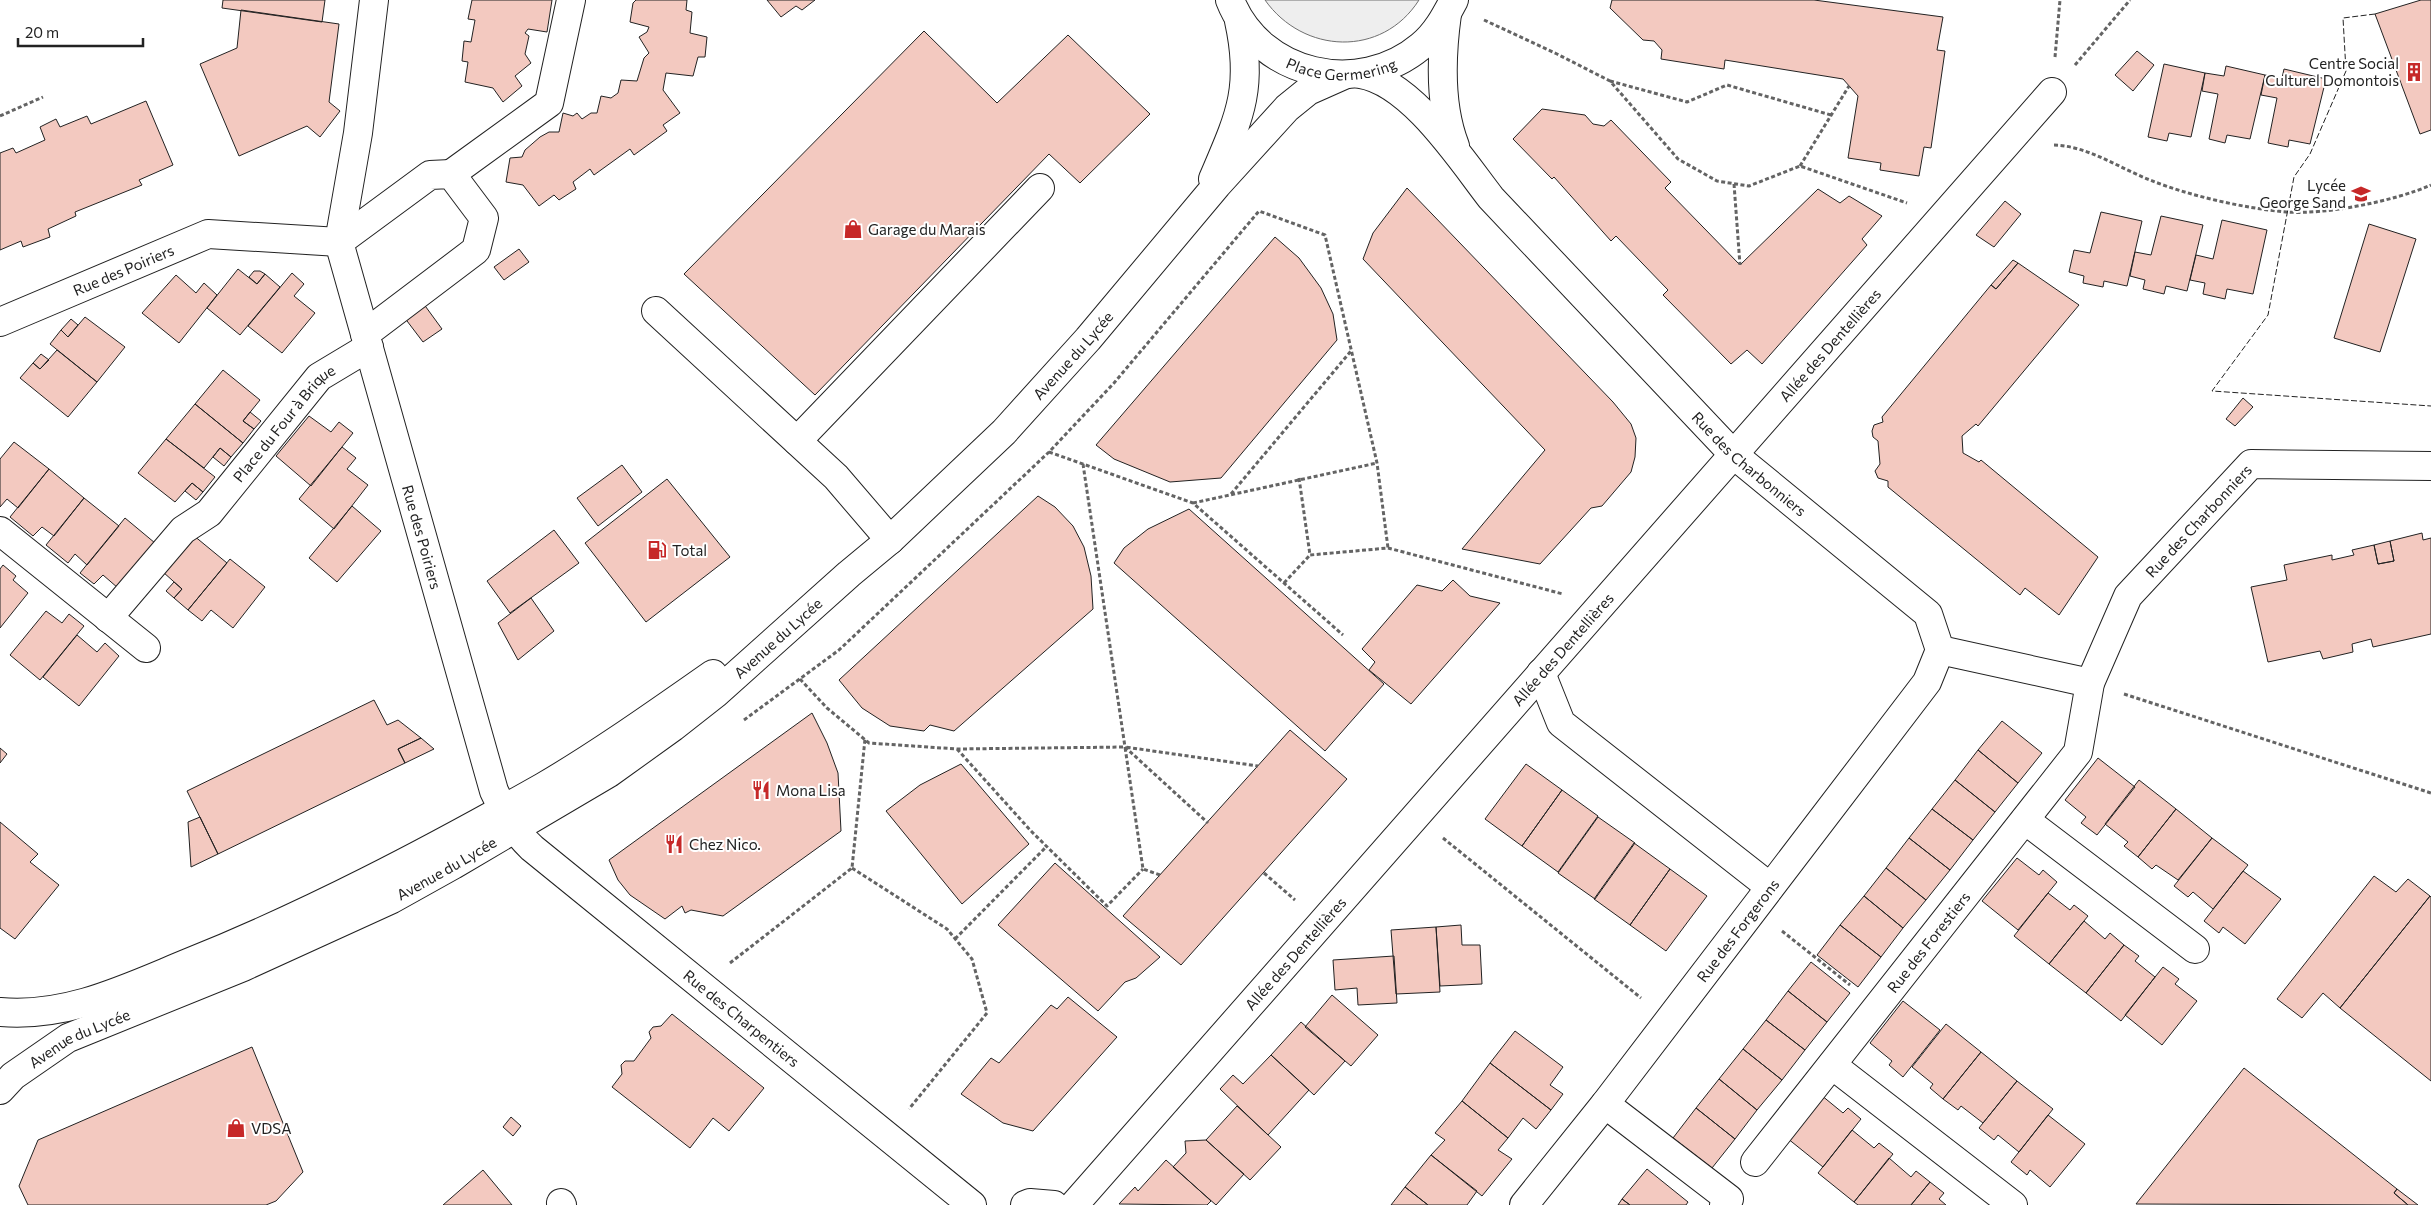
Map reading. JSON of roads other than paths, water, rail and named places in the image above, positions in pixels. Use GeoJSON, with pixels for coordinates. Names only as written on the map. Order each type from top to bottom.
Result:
{"type":"FeatureCollection","features":[{"type":"Feature","properties":{"kind":"street","name":"Rue des Poiriers"},"geometry":{"type":"LineString","coordinates":[[374,0],[358,133],[339,242],[494,791],[508,819]]}},
{"type":"Feature","properties":{"kind":"street"},"geometry":{"type":"LineString","coordinates":[[339,242],[430,176],[450,174],[549,104],[571,0]]}},
{"type":"Feature","properties":{"kind":"street","name":"Place Germering"},"geometry":{"type":"LineString","coordinates":[[1234,9],[1253,38],[1278,58],[1306,71],[1352,75],[1369,73],[1397,63],[1422,46],[1442,24],[1451,7]]}},
{"type":"Feature","properties":{"kind":"street","name":"Rue des Charbonniers"},"geometry":{"type":"LineString","coordinates":[[1451,7],[1442,69],[1446,111],[1458,155]]}},
{"type":"Feature","properties":{"kind":"street","name":"Avenue du Lycée"},"geometry":{"type":"LineString","coordinates":[[1179,232],[1211,184],[1234,128],[1243,99],[1246,74],[1245,47],[1234,9]]}},
{"type":"Feature","properties":{"kind":"street","name":"Rue des Charbonniers"},"geometry":{"type":"LineString","coordinates":[[1352,75],[1375,76],[1397,90],[1425,116],[1504,212],[1734,455],[1928,614],[1940,650]]}},
{"type":"Feature","properties":{"kind":"street","name":"Avenue du Lycée"},"geometry":{"type":"LineString","coordinates":[[0,1090],[13,1076],[68,1038],[316,936],[392,899],[508,819],[543,786],[629,732],[718,671],[849,574],[890,540],[1004,432],[1088,339],[1217,186],[1287,108],[1308,91],[1352,75]]}},
{"type":"Feature","properties":{"kind":"street","name":"Allée des Dentellières"},"geometry":{"type":"LineString","coordinates":[[1074,1205],[2052,92]]}},
{"type":"Feature","properties":{"kind":"street","name":"Place du Four à Brique"},"geometry":{"type":"LineString","coordinates":[[108,618],[183,530],[209,513],[319,378],[476,250],[484,218],[450,174]]}},
{"type":"Feature","properties":{"kind":"street"},"geometry":{"type":"LineString","coordinates":[[797,441],[1040,188]]}},
{"type":"Feature","properties":{"kind":"street","name":"Rue des Poiriers"},"geometry":{"type":"LineString","coordinates":[[0,322],[208,234],[339,242]]}},
{"type":"Feature","properties":{"kind":"street"},"geometry":{"type":"LineString","coordinates":[[656,311],[836,477],[890,540]]}},
{"type":"Feature","properties":{"kind":"street","name":"Rue des Charbonniers"},"geometry":{"type":"LineString","coordinates":[[2090,683],[2128,596],[2251,464],[2431,466]]}},
{"type":"Feature","properties":{"kind":"street"},"geometry":{"type":"LineString","coordinates":[[0,531],[146,648]]}},
{"type":"Feature","properties":{"kind":"street"},"geometry":{"type":"LineString","coordinates":[[1940,650],[2090,683]]}},
{"type":"Feature","properties":{"kind":"street","name":"Rue des Forgerons"},"geometry":{"type":"LineString","coordinates":[[1524,1205],[1606,1104],[1927,682],[1940,650]]}},
{"type":"Feature","properties":{"kind":"street"},"geometry":{"type":"LineString","coordinates":[[1541,673],[1561,723],[1770,887]]}},
{"type":"Feature","properties":{"kind":"street","name":"Rue des Forestiers"},"geometry":{"type":"LineString","coordinates":[[1755,1162],[2078,752],[2090,683]]}},
{"type":"Feature","properties":{"kind":"street","name":"Avenue du Lycée"},"geometry":{"type":"LineString","coordinates":[[0,1012],[37,1014],[78,1006],[141,982],[291,918],[364,883],[508,819]]}},
{"type":"Feature","properties":{"kind":"street","name":"Rue des Charpentiers"},"geometry":{"type":"LineString","coordinates":[[508,819],[532,848],[972,1205]]}},
{"type":"Feature","properties":{"kind":"street"},"geometry":{"type":"LineString","coordinates":[[2025,820],[2195,949]]}},
{"type":"Feature","properties":{"kind":"street"},"geometry":{"type":"LineString","coordinates":[[1832,1065],[2013,1205]]}},
{"type":"Feature","properties":{"kind":"street"},"geometry":{"type":"LineString","coordinates":[[1606,1104],[1729,1199],[1724,1205]]}},
{"type":"Feature","properties":{"kind":"street"},"geometry":{"type":"LineString","coordinates":[[1025,1205],[1030,1203],[1054,1205]]}},
{"type":"Feature","properties":{"kind":"place","name":"Centre Social Culturel Domontois"},"geometry":{"type":"Point","coordinates":[2414,72]}},
{"type":"Feature","properties":{"kind":"place","name":"Lycée George Sand"},"geometry":{"type":"Point","coordinates":[2361,194]}},
{"type":"Feature","properties":{"kind":"place","name":"Garage du Marais"},"geometry":{"type":"Point","coordinates":[853,229]}},
{"type":"Feature","properties":{"kind":"place","name":"Total"},"geometry":{"type":"Point","coordinates":[657,550]}},
{"type":"Feature","properties":{"kind":"place","name":"Mona Lisa"},"geometry":{"type":"Point","coordinates":[761,790]}},
{"type":"Feature","properties":{"kind":"place","name":"Chez Nico."},"geometry":{"type":"Point","coordinates":[674,844]}},
{"type":"Feature","properties":{"kind":"place","name":"VDSA"},"geometry":{"type":"Point","coordinates":[236,1128]}}]}
